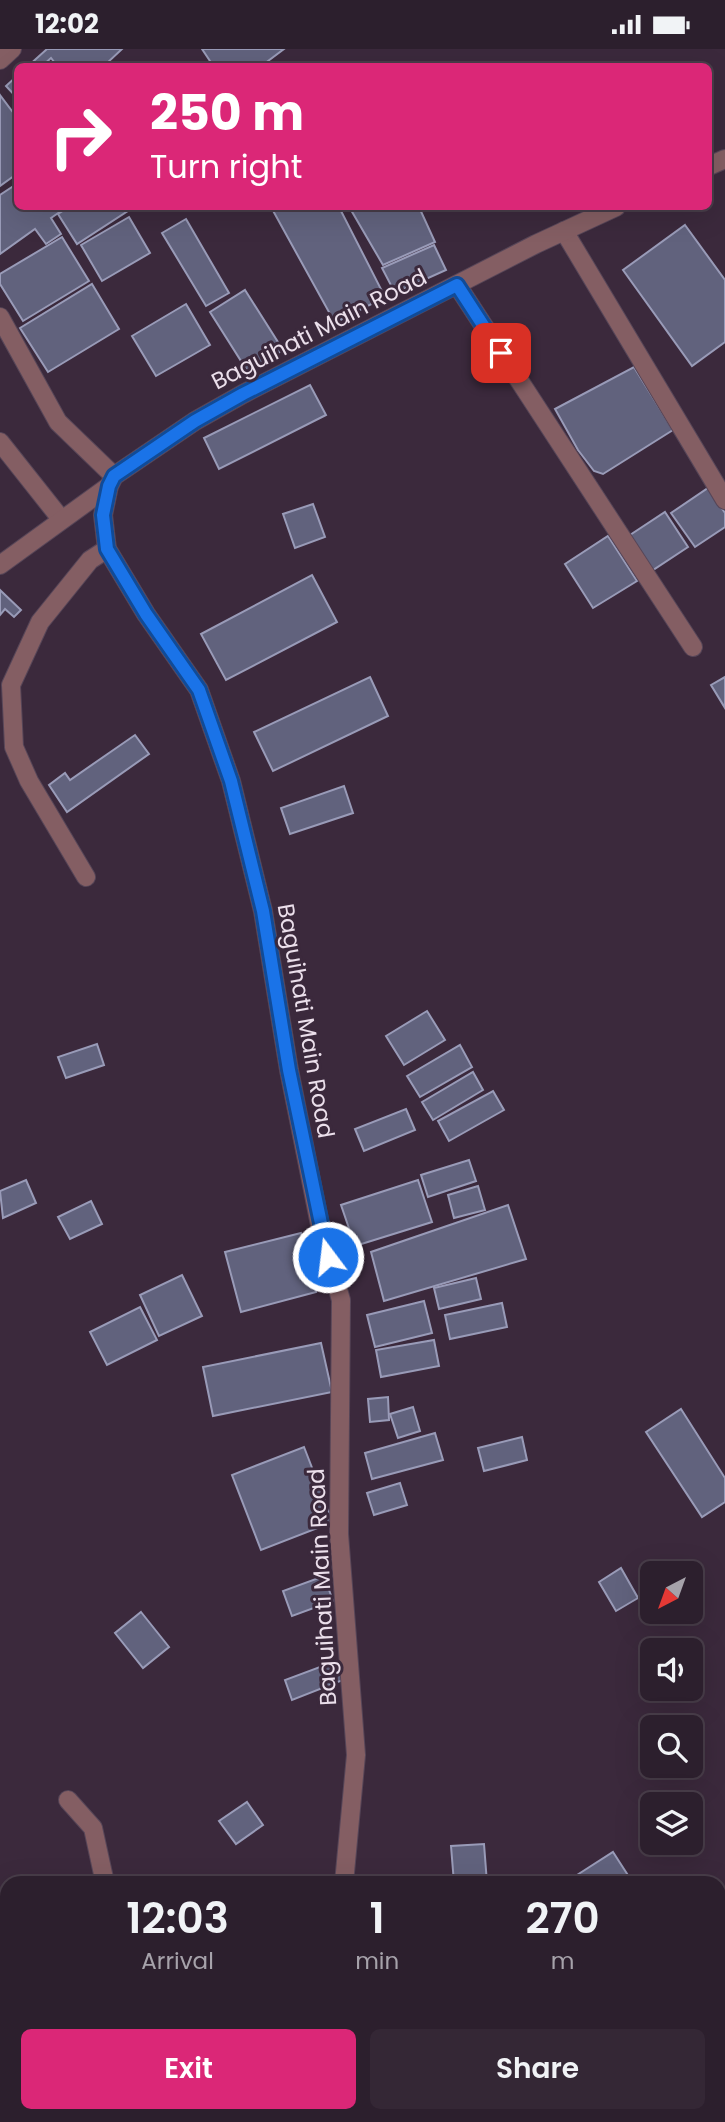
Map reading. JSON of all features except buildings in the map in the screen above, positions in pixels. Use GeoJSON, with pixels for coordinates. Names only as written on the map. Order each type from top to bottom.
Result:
{"type":"FeatureCollection","features":[{"type":"Feature","properties":{"kind":"street"},"geometry":{"type":"LineString","coordinates":[[0,60],[12,49]]}},
{"type":"Feature","properties":{"kind":"street","name":"Baguihati Main Road"},"geometry":{"type":"LineString","coordinates":[[345,1876],[356,1755],[339,1534],[341,1300],[322,1235],[289,1070],[263,911],[231,781],[199,690],[146,614],[107,549],[103,515],[112,481],[195,421],[457,285],[610,210]]}},
{"type":"Feature","properties":{"kind":"street"},"geometry":{"type":"LineString","coordinates":[[564,231],[725,501]]}},
{"type":"Feature","properties":{"kind":"street"},"geometry":{"type":"LineString","coordinates":[[457,285],[693,647]]}},
{"type":"Feature","properties":{"kind":"street"},"geometry":{"type":"LineString","coordinates":[[0,317],[58,422],[112,481],[0,565]]}},
{"type":"Feature","properties":{"kind":"street"},"geometry":{"type":"LineString","coordinates":[[0,442],[61,519]]}},
{"type":"Feature","properties":{"kind":"street"},"geometry":{"type":"LineString","coordinates":[[86,877],[29,781],[14,747],[11,685],[40,622],[90,560],[107,549]]}},
{"type":"Feature","properties":{"kind":"street"},"geometry":{"type":"LineString","coordinates":[[68,1800],[93,1828],[103,1876]]}},
{"type":"Feature","properties":{"kind":"route"},"geometry":{"type":"LineString","coordinates":[[328,1257],[289,1070],[263,911],[231,781],[199,690],[146,614],[107,549],[103,515],[114,476],[195,421],[457,285],[501,353]]}}]}
